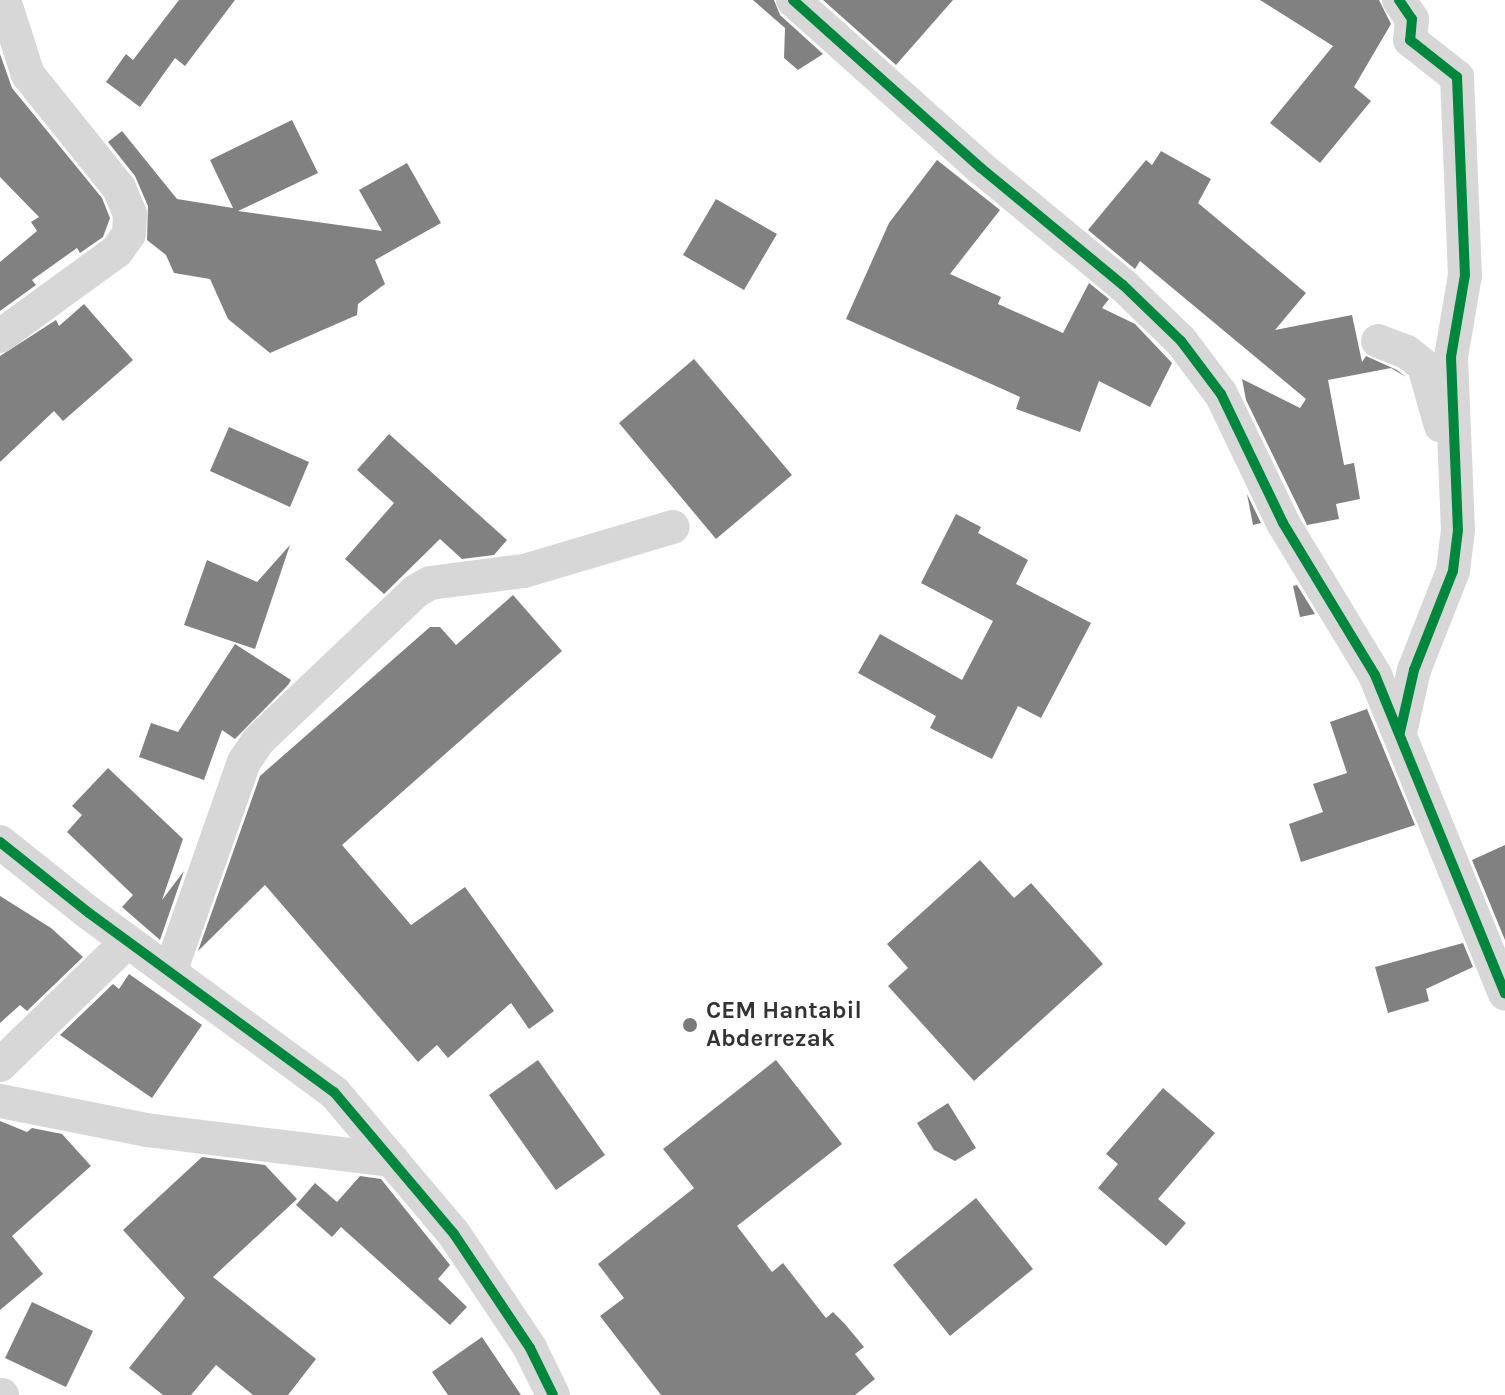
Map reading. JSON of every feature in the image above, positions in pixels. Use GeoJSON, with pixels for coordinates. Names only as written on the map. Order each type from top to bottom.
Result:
{"type":"FeatureCollection","features":[{"type":"Feature","properties":{"kind":"street"},"geometry":{"type":"LineString","coordinates":[[0,336],[117,251],[129,234],[130,214],[119,188],[28,75],[4,0]]}},
{"type":"Feature","properties":{"kind":"street"},"geometry":{"type":"LineString","coordinates":[[793,0],[1181,341],[1221,394],[1283,523],[1375,675],[1505,993]]}},
{"type":"Feature","properties":{"kind":"street"},"geometry":{"type":"LineString","coordinates":[[1399,0],[1412,19],[1410,40],[1457,77],[1465,275],[1451,357],[1458,530],[1453,571],[1414,670],[1400,732]]}},
{"type":"Feature","properties":{"kind":"street"},"geometry":{"type":"LineString","coordinates":[[1378,341],[1407,352],[1424,366],[1438,421],[1455,446]]}},
{"type":"Feature","properties":{"kind":"street"},"geometry":{"type":"LineString","coordinates":[[170,972],[244,762],[258,741],[416,591],[430,583],[524,571],[673,527]]}},
{"type":"Feature","properties":{"kind":"street"},"geometry":{"type":"LineString","coordinates":[[0,842],[127,942],[334,1092],[454,1234],[530,1348],[553,1395]]}},
{"type":"Feature","properties":{"kind":"street"},"geometry":{"type":"LineString","coordinates":[[0,1065],[127,942]]}},
{"type":"Feature","properties":{"kind":"street"},"geometry":{"type":"LineString","coordinates":[[0,1101],[146,1130],[392,1160]]}},
{"type":"Feature","properties":{"kind":"building"},"geometry":{"type":"Polygon","coordinates":[[[179,0],[235,0],[185,66],[175,58],[140,107],[106,82],[126,54],[133,60],[179,0]]]}},
{"type":"Feature","properties":{"kind":"building"},"geometry":{"type":"Polygon","coordinates":[[[753,0],[774,0],[780,15],[823,54],[798,70],[784,58],[785,28],[753,0]]]}},
{"type":"Feature","properties":{"kind":"building"},"geometry":{"type":"Polygon","coordinates":[[[823,0],[953,0],[896,65],[823,0]]]}},
{"type":"Feature","properties":{"kind":"building"},"geometry":{"type":"Polygon","coordinates":[[[1260,0],[1379,0],[1391,24],[1354,87],[1371,101],[1320,163],[1270,123],[1333,46],[1260,0]]]}},
{"type":"Feature","properties":{"kind":"building"},"geometry":{"type":"Polygon","coordinates":[[[0,54],[12,88],[102,198],[110,218],[103,237],[80,253],[77,248],[32,280],[36,285],[0,311],[0,262],[37,231],[31,222],[39,217],[0,177],[0,54]]]}},
{"type":"Feature","properties":{"kind":"building"},"geometry":{"type":"Polygon","coordinates":[[[292,120],[318,173],[238,211],[382,231],[359,190],[407,163],[441,223],[375,260],[385,284],[358,304],[357,315],[270,353],[228,319],[210,279],[174,273],[166,255],[147,240],[148,206],[135,176],[108,142],[122,131],[177,199],[233,208],[210,160],[292,120]]]}},
{"type":"Feature","properties":{"kind":"building"},"geometry":{"type":"Polygon","coordinates":[[[1161,151],[1211,179],[1198,203],[1306,293],[1275,330],[1352,315],[1362,362],[1366,356],[1397,370],[1406,377],[1391,368],[1328,380],[1344,465],[1354,463],[1360,499],[1336,504],[1339,519],[1307,525],[1246,400],[1242,379],[1300,408],[1306,399],[1140,261],[1135,269],[1088,230],[1146,160],[1152,165],[1161,151]]]}},
{"type":"Feature","properties":{"kind":"building"},"geometry":{"type":"Polygon","coordinates":[[[937,160],[1000,210],[950,274],[1001,297],[998,304],[1063,333],[1089,283],[1109,299],[1102,308],[1135,324],[1172,363],[1150,407],[1099,381],[1080,432],[1016,409],[1020,397],[846,319],[889,223],[937,160]]]}},
{"type":"Feature","properties":{"kind":"building"},"geometry":{"type":"Polygon","coordinates":[[[716,199],[777,234],[744,290],[683,255],[716,199]]]}},
{"type":"Feature","properties":{"kind":"building"},"geometry":{"type":"Polygon","coordinates":[[[84,304],[133,360],[63,421],[54,411],[0,462],[0,356],[56,320],[59,326],[84,304]]]}},
{"type":"Feature","properties":{"kind":"building"},"geometry":{"type":"Polygon","coordinates":[[[694,359],[792,475],[716,539],[619,423],[694,359]]]}},
{"type":"Feature","properties":{"kind":"building"},"geometry":{"type":"Polygon","coordinates":[[[229,427],[309,462],[290,507],[210,471],[229,427]]]}},
{"type":"Feature","properties":{"kind":"building"},"geometry":{"type":"Polygon","coordinates":[[[389,434],[507,540],[494,555],[462,559],[440,539],[384,594],[345,559],[394,503],[357,470],[389,434]]]}},
{"type":"Feature","properties":{"kind":"building"},"geometry":{"type":"Polygon","coordinates":[[[1247,494],[1261,523],[1253,525],[1247,494]]]}},
{"type":"Feature","properties":{"kind":"building"},"geometry":{"type":"Polygon","coordinates":[[[956,514],[981,527],[978,533],[1028,560],[1016,584],[1091,623],[1041,718],[1018,706],[992,759],[930,728],[936,716],[858,673],[880,634],[962,680],[993,621],[921,583],[956,514]]]}},
{"type":"Feature","properties":{"kind":"building"},"geometry":{"type":"Polygon","coordinates":[[[290,545],[255,649],[184,625],[207,560],[257,582],[290,545]]]}},
{"type":"Feature","properties":{"kind":"building"},"geometry":{"type":"Polygon","coordinates":[[[1297,585],[1315,614],[1300,617],[1293,586],[1297,585]]]}},
{"type":"Feature","properties":{"kind":"building"},"geometry":{"type":"Polygon","coordinates":[[[513,595],[562,651],[342,845],[411,925],[465,887],[554,1011],[529,1029],[511,1003],[448,1058],[437,1045],[418,1062],[265,885],[198,951],[260,776],[430,627],[440,627],[456,645],[513,595]]]}},
{"type":"Feature","properties":{"kind":"building"},"geometry":{"type":"Polygon","coordinates":[[[235,644],[291,680],[288,685],[235,739],[222,730],[204,780],[139,757],[151,723],[178,732],[235,644]]]}},
{"type":"Feature","properties":{"kind":"building"},"geometry":{"type":"Polygon","coordinates":[[[1367,709],[1415,825],[1301,862],[1289,824],[1323,812],[1313,784],[1347,773],[1330,722],[1367,709]]]}},
{"type":"Feature","properties":{"kind":"building"},"geometry":{"type":"Polygon","coordinates":[[[108,768],[183,839],[162,900],[184,871],[160,940],[122,907],[133,895],[67,832],[82,815],[72,806],[108,768]]]}},
{"type":"Feature","properties":{"kind":"building"},"geometry":{"type":"Polygon","coordinates":[[[1505,845],[1505,940],[1472,860],[1505,845]]]}},
{"type":"Feature","properties":{"kind":"building"},"geometry":{"type":"Polygon","coordinates":[[[980,860],[1014,898],[1031,883],[1103,964],[974,1081],[888,986],[908,968],[887,944],[980,860]]]}},
{"type":"Feature","properties":{"kind":"building"},"geometry":{"type":"Polygon","coordinates":[[[0,896],[51,928],[83,957],[27,1011],[20,1005],[0,1023],[0,896]]]}},
{"type":"Feature","properties":{"kind":"building"},"geometry":{"type":"Polygon","coordinates":[[[1463,943],[1473,967],[1426,989],[1429,1001],[1388,1013],[1375,967],[1463,943]]]}},
{"type":"Feature","properties":{"kind":"building"},"geometry":{"type":"Polygon","coordinates":[[[129,974],[202,1025],[152,1098],[60,1035],[113,984],[119,989],[129,974]]]}},
{"type":"Feature","properties":{"kind":"building"},"geometry":{"type":"Polygon","coordinates":[[[538,1060],[605,1155],[556,1190],[489,1095],[538,1060]]]}},
{"type":"Feature","properties":{"kind":"building"},"geometry":{"type":"Polygon","coordinates":[[[776,1060],[842,1144],[737,1226],[772,1272],[783,1263],[826,1318],[833,1312],[845,1324],[864,1347],[855,1354],[875,1379],[855,1395],[661,1395],[600,1316],[624,1298],[598,1264],[694,1188],[663,1149],[776,1060]]]}},
{"type":"Feature","properties":{"kind":"building"},"geometry":{"type":"Polygon","coordinates":[[[1163,1088],[1215,1133],[1158,1199],[1186,1223],[1166,1246],[1098,1188],[1118,1164],[1106,1154],[1163,1088]]]}},
{"type":"Feature","properties":{"kind":"building"},"geometry":{"type":"Polygon","coordinates":[[[948,1103],[976,1148],[955,1161],[934,1150],[917,1123],[948,1103]]]}},
{"type":"Feature","properties":{"kind":"building"},"geometry":{"type":"Polygon","coordinates":[[[0,1121],[27,1132],[32,1128],[62,1134],[91,1166],[12,1236],[43,1274],[0,1310],[0,1121]]]}},
{"type":"Feature","properties":{"kind":"building"},"geometry":{"type":"Polygon","coordinates":[[[202,1157],[265,1165],[297,1199],[213,1277],[316,1359],[288,1395],[253,1395],[216,1365],[191,1395],[163,1395],[129,1368],[185,1298],[123,1230],[202,1157]]]}},
{"type":"Feature","properties":{"kind":"building"},"geometry":{"type":"Polygon","coordinates":[[[360,1176],[381,1179],[450,1265],[438,1279],[467,1307],[450,1325],[341,1227],[332,1237],[296,1205],[315,1183],[337,1202],[360,1176]]]}},
{"type":"Feature","properties":{"kind":"building"},"geometry":{"type":"Polygon","coordinates":[[[976,1198],[1033,1269],[950,1336],[893,1265],[976,1198]]]}},
{"type":"Feature","properties":{"kind":"building"},"geometry":{"type":"Polygon","coordinates":[[[32,1302],[93,1331],[66,1387],[5,1358],[32,1302]]]}},
{"type":"Feature","properties":{"kind":"building"},"geometry":{"type":"Polygon","coordinates":[[[482,1337],[521,1395],[448,1395],[432,1372],[482,1337]]]}},
{"type":"Feature","properties":{"kind":"cycle path"},"geometry":{"type":"LineString","coordinates":[[793,0],[981,168],[1123,285],[1181,341],[1221,394],[1283,523],[1375,675],[1505,993]]}},
{"type":"Feature","properties":{"kind":"cycle path"},"geometry":{"type":"LineString","coordinates":[[1399,0],[1412,19],[1410,40],[1457,77],[1465,275],[1451,357],[1458,530],[1453,571],[1414,670],[1400,732]]}},
{"type":"Feature","properties":{"kind":"cycle path"},"geometry":{"type":"LineString","coordinates":[[0,842],[89,913],[334,1092],[454,1234],[530,1348],[553,1395]]}},
{"type":"Feature","properties":{"kind":"place","name":"CEM Hantabil Abderrezak"},"geometry":{"type":"Point","coordinates":[690,1025]}}]}
